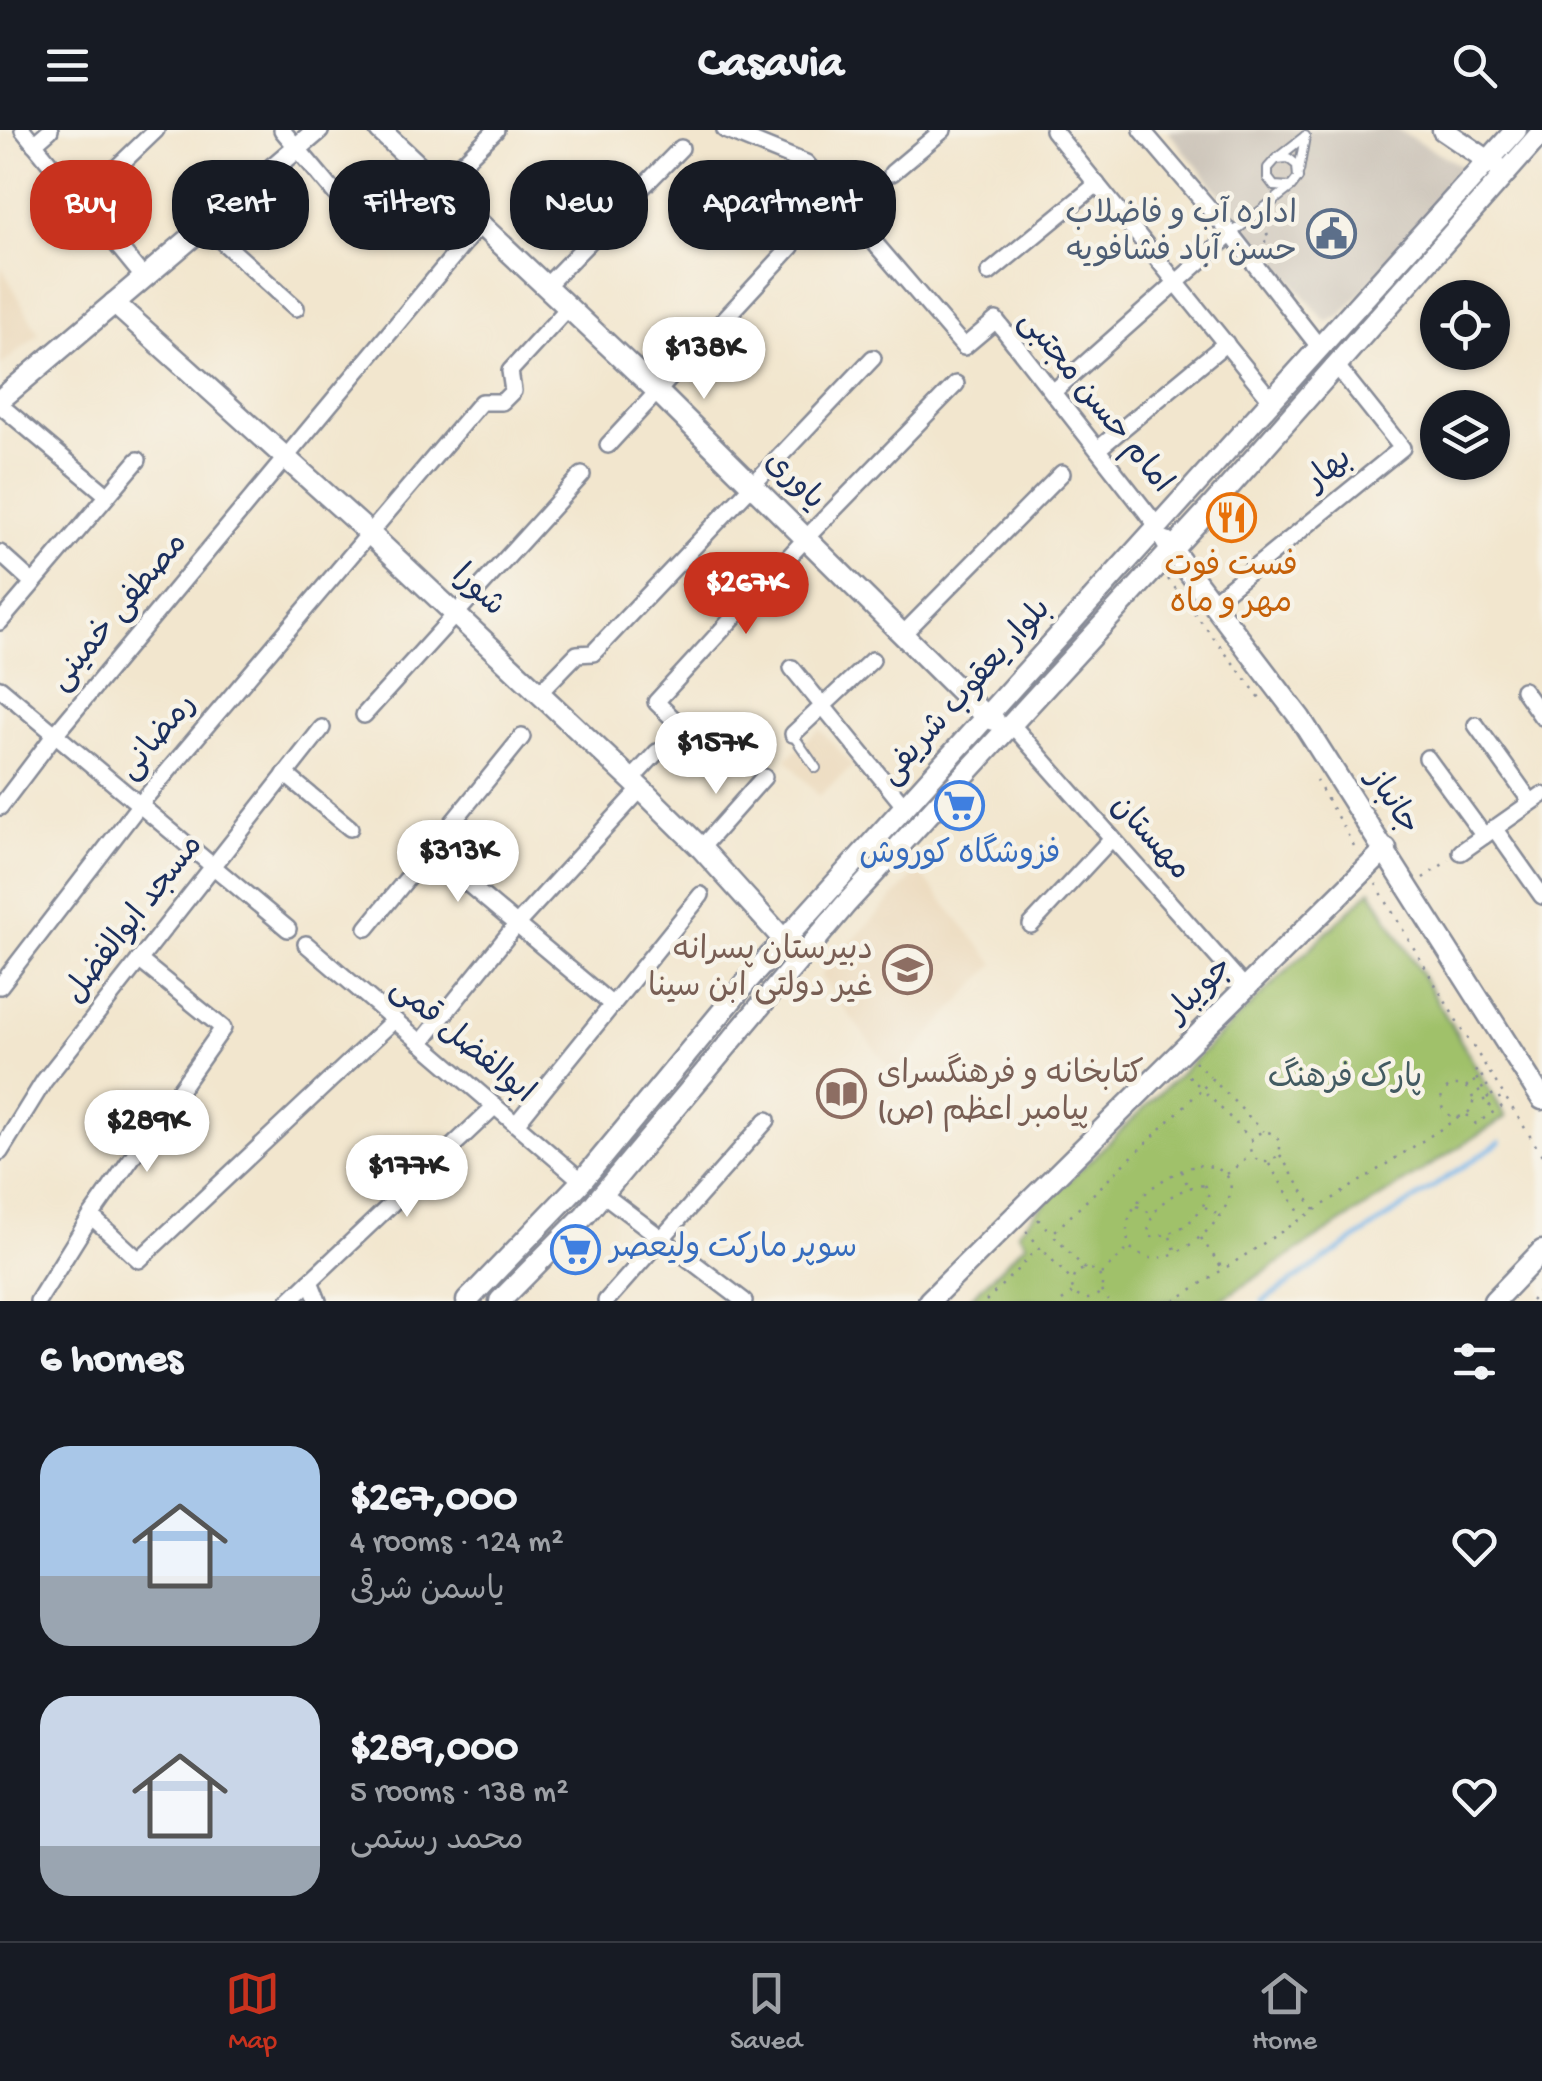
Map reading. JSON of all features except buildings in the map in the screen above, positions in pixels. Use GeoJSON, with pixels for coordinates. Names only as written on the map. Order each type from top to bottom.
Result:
{"type":"FeatureCollection","features":[{"type":"Feature","properties":{"kind":"street"},"geometry":{"type":"LineString","coordinates":[[23,130],[47,160]]}},
{"type":"Feature","properties":{"kind":"street"},"geometry":{"type":"LineString","coordinates":[[34,144],[50,130]]}},
{"type":"Feature","properties":{"kind":"street"},"geometry":{"type":"LineString","coordinates":[[125,160],[156,130]]}},
{"type":"Feature","properties":{"kind":"street"},"geometry":{"type":"LineString","coordinates":[[282,130],[329,186]]}},
{"type":"Feature","properties":{"kind":"street"},"geometry":{"type":"LineString","coordinates":[[282,160],[318,130]]}},
{"type":"Feature","properties":{"kind":"street","name":"یاوری"},"geometry":{"type":"LineString","coordinates":[[380,130],[413,160]]}},
{"type":"Feature","properties":{"kind":"street"},"geometry":{"type":"LineString","coordinates":[[465,160],[496,130]]}},
{"type":"Feature","properties":{"kind":"street","name":"امام حسن مجتبی"},"geometry":{"type":"LineString","coordinates":[[725,130],[752,135],[806,163],[964,347],[996,320],[1158,527]]}},
{"type":"Feature","properties":{"kind":"street"},"geometry":{"type":"LineString","coordinates":[[896,170],[942,130]]}},
{"type":"Feature","properties":{"kind":"street"},"geometry":{"type":"LineString","coordinates":[[1053,130],[1272,400]]}},
{"type":"Feature","properties":{"kind":"street"},"geometry":{"type":"LineString","coordinates":[[1142,130],[1231,234],[1320,348]]}},
{"type":"Feature","properties":{"kind":"street"},"geometry":{"type":"LineString","coordinates":[[1442,130],[1497,166]]}},
{"type":"Feature","properties":{"kind":"street","name":"بلوار یعقوب شریفی"},"geometry":{"type":"LineString","coordinates":[[500,1301],[603,1194],[846,905],[1336,365],[1497,166],[1516,130]]}},
{"type":"Feature","properties":{"kind":"street","name":"بلوار یعقوب شریفی"},"geometry":{"type":"LineString","coordinates":[[467,1301],[582,1181],[784,940],[1272,400],[1497,166],[1542,132]]}},
{"type":"Feature","properties":{"kind":"street"},"geometry":{"type":"LineString","coordinates":[[547,286],[681,148]]}},
{"type":"Feature","properties":{"kind":"street"},"geometry":{"type":"LineString","coordinates":[[988,272],[1098,184]]}},
{"type":"Feature","properties":{"kind":"street","name":"یاوری"},"geometry":{"type":"LineString","coordinates":[[490,232],[754,485],[986,718]]}},
{"type":"Feature","properties":{"kind":"street"},"geometry":{"type":"LineString","coordinates":[[1053,392],[1231,234]]}},
{"type":"Feature","properties":{"kind":"street"},"geometry":{"type":"LineString","coordinates":[[121,250],[144,278]]}},
{"type":"Feature","properties":{"kind":"street"},"geometry":{"type":"LineString","coordinates":[[107,495],[1,398],[177,250]]}},
{"type":"Feature","properties":{"kind":"street"},"geometry":{"type":"LineString","coordinates":[[232,250],[296,308]]}},
{"type":"Feature","properties":{"kind":"street","name":"مصطفی خمینی"},"geometry":{"type":"LineString","coordinates":[[0,807],[56,734],[458,250]]}},
{"type":"Feature","properties":{"kind":"street"},"geometry":{"type":"LineString","coordinates":[[608,445],[788,250]]}},
{"type":"Feature","properties":{"kind":"street","name":"شورا"},"geometry":{"type":"LineString","coordinates":[[114,303],[540,693],[701,848],[801,959]]}},
{"type":"Feature","properties":{"kind":"street","name":"رمضانی"},"geometry":{"type":"LineString","coordinates":[[0,986],[140,804],[368,532],[481,402],[502,402],[514,391],[510,371],[569,306]]}},
{"type":"Feature","properties":{"kind":"street"},"geometry":{"type":"LineString","coordinates":[[1098,449],[1226,343]]}},
{"type":"Feature","properties":{"kind":"street"},"geometry":{"type":"LineString","coordinates":[[540,693],[576,654],[593,653],[874,358]]}},
{"type":"Feature","properties":{"kind":"street","name":"بهار"},"geometry":{"type":"LineString","coordinates":[[1210,604],[1402,448],[1336,365]]}},
{"type":"Feature","properties":{"kind":"street"},"geometry":{"type":"LineString","coordinates":[[692,737],[656,702],[806,537],[956,384]]}},
{"type":"Feature","properties":{"kind":"street"},"geometry":{"type":"LineString","coordinates":[[0,622],[138,460]]}},
{"type":"Feature","properties":{"kind":"street"},"geometry":{"type":"LineString","coordinates":[[903,634],[1062,473]]}},
{"type":"Feature","properties":{"kind":"street"},"geometry":{"type":"LineString","coordinates":[[364,715],[582,474]]}},
{"type":"Feature","properties":{"kind":"street","name":"جانباز"},"geometry":{"type":"LineString","coordinates":[[1158,527],[1164,559],[1210,604],[1300,718],[1541,1097]]}},
{"type":"Feature","properties":{"kind":"street"},"geometry":{"type":"LineString","coordinates":[[0,553],[32,582]]}},
{"type":"Feature","properties":{"kind":"street"},"geometry":{"type":"LineString","coordinates":[[792,734],[872,660]]}},
{"type":"Feature","properties":{"kind":"street"},"geometry":{"type":"LineString","coordinates":[[792,668],[905,806]]}},
{"type":"Feature","properties":{"kind":"street"},"geometry":{"type":"LineString","coordinates":[[0,688],[288,929]]}},
{"type":"Feature","properties":{"kind":"street"},"geometry":{"type":"LineString","coordinates":[[1523,690],[1542,716]]}},
{"type":"Feature","properties":{"kind":"street"},"geometry":{"type":"LineString","coordinates":[[986,718],[1012,725]]}},
{"type":"Feature","properties":{"kind":"street"},"geometry":{"type":"LineString","coordinates":[[1462,852],[1539,797],[1476,724]]}},
{"type":"Feature","properties":{"kind":"street","name":"مهستان"},"geometry":{"type":"LineString","coordinates":[[1012,725],[1246,989]]}},
{"type":"Feature","properties":{"kind":"street","name":"مسجد ابوالفضل"},"geometry":{"type":"LineString","coordinates":[[0,1152],[44,1081],[322,728]]}},
{"type":"Feature","properties":{"kind":"street"},"geometry":{"type":"LineString","coordinates":[[367,928],[522,737]]}},
{"type":"Feature","properties":{"kind":"street"},"geometry":{"type":"LineString","coordinates":[[421,1044],[516,924],[636,785],[657,752]]}},
{"type":"Feature","properties":{"kind":"street"},"geometry":{"type":"LineString","coordinates":[[1427,758],[1542,896]]}},
{"type":"Feature","properties":{"kind":"street"},"geometry":{"type":"LineString","coordinates":[[285,774],[350,828]]}},
{"type":"Feature","properties":{"kind":"street"},"geometry":{"type":"LineString","coordinates":[[701,848],[764,777]]}},
{"type":"Feature","properties":{"kind":"street"},"geometry":{"type":"LineString","coordinates":[[1031,925],[1112,838]]}},
{"type":"Feature","properties":{"kind":"street","name":"جویبار"},"geometry":{"type":"LineString","coordinates":[[929,1301],[1386,849]]}},
{"type":"Feature","properties":{"kind":"street"},"geometry":{"type":"LineString","coordinates":[[429,851],[611,1004]]}},
{"type":"Feature","properties":{"kind":"street"},"geometry":{"type":"LineString","coordinates":[[516,1124],[701,895]]}},
{"type":"Feature","properties":{"kind":"street","name":"ابوالفضل قمی"},"geometry":{"type":"LineString","coordinates":[[306,944],[582,1181]]}},
{"type":"Feature","properties":{"kind":"street"},"geometry":{"type":"LineString","coordinates":[[38,1301],[90,1216],[223,1028],[139,960]]}},
{"type":"Feature","properties":{"kind":"street"},"geometry":{"type":"LineString","coordinates":[[90,1216],[139,1260],[393,1022]]}},
{"type":"Feature","properties":{"kind":"street"},"geometry":{"type":"LineString","coordinates":[[289,1301],[494,1106]]}},
{"type":"Feature","properties":{"kind":"street"},"geometry":{"type":"LineString","coordinates":[[606,1301],[767,1120]]}},
{"type":"Feature","properties":{"kind":"street"},"geometry":{"type":"LineString","coordinates":[[603,1194],[744,1301]]}},
{"type":"Feature","properties":{"kind":"street"},"geometry":{"type":"LineString","coordinates":[[1494,1301],[1542,1251]]}},
{"type":"Feature","properties":{"kind":"street"},"geometry":{"type":"LineString","coordinates":[[310,1281],[318,1301]]}},
{"type":"Feature","properties":{"kind":"lane"},"geometry":{"type":"LineString","coordinates":[[1231,234],[1298,178],[1303,133]]}},
{"type":"Feature","properties":{"kind":"lane"},"geometry":{"type":"LineString","coordinates":[[1277,198],[1268,168],[1303,133]]}},
{"type":"Feature","properties":{"kind":"lane"},"geometry":{"type":"LineString","coordinates":[[1276,159],[1288,158],[1297,165],[1298,178]]}},
{"type":"Feature","properties":{"kind":"lane"},"geometry":{"type":"LineString","coordinates":[[1274,186],[1291,187]]}},
{"type":"Feature","properties":{"kind":"lane"},"geometry":{"type":"LineString","coordinates":[[792,734],[816,768]]}},
{"type":"Feature","properties":{"kind":"path"},"geometry":{"type":"LineString","coordinates":[[1265,242],[1270,238],[1267,235]]}},
{"type":"Feature","properties":{"kind":"path"},"geometry":{"type":"LineString","coordinates":[[1164,559],[1272,713]]}},
{"type":"Feature","properties":{"kind":"path"},"geometry":{"type":"LineString","coordinates":[[1313,774],[1542,1156]]}},
{"type":"Feature","properties":{"kind":"path"},"geometry":{"type":"LineString","coordinates":[[1410,888],[1462,852]]}},
{"type":"Feature","properties":{"kind":"path"},"geometry":{"type":"LineString","coordinates":[[1191,1056],[1263,1132],[1279,1139],[1279,1153],[1315,1210]]}},
{"type":"Feature","properties":{"kind":"path"},"geometry":{"type":"LineString","coordinates":[[1180,1066],[1252,1140],[1252,1154]]}},
{"type":"Feature","properties":{"kind":"path"},"geometry":{"type":"LineString","coordinates":[[1466,1087],[1472,1080],[1488,1106],[1492,1104],[1473,1073],[1478,1070],[1495,1100],[1504,1096]]}},
{"type":"Feature","properties":{"kind":"path"},"geometry":{"type":"LineString","coordinates":[[1052,1234],[1212,1079]]}},
{"type":"Feature","properties":{"kind":"path"},"geometry":{"type":"LineString","coordinates":[[1466,1087],[1451,1086],[1442,1098],[1447,1112],[1463,1115],[1476,1124],[1508,1102]]}},
{"type":"Feature","properties":{"kind":"path"},"geometry":{"type":"LineString","coordinates":[[1174,1301],[1463,1115],[1474,1101],[1466,1087]]}},
{"type":"Feature","properties":{"kind":"path"},"geometry":{"type":"LineString","coordinates":[[1252,1140],[1263,1132]]}},
{"type":"Feature","properties":{"kind":"path"},"geometry":{"type":"LineString","coordinates":[[1267,1162],[1279,1153]]}},
{"type":"Feature","properties":{"kind":"path"},"geometry":{"type":"LineString","coordinates":[[1252,1154],[1267,1162],[1303,1218]]}},
{"type":"Feature","properties":{"kind":"path"},"geometry":{"type":"LineString","coordinates":[[1227,1174],[1252,1154]]}},
{"type":"Feature","properties":{"kind":"path"},"geometry":{"type":"LineString","coordinates":[[1198,1164],[1214,1166],[1227,1174],[1232,1187],[1221,1216],[1201,1238],[1176,1253],[1154,1258],[1130,1248],[1126,1232],[1136,1206],[1154,1182],[1198,1164]]}},
{"type":"Feature","properties":{"kind":"path"},"geometry":{"type":"LineString","coordinates":[[1181,1169],[1188,1187]]}},
{"type":"Feature","properties":{"kind":"path"},"geometry":{"type":"LineString","coordinates":[[1188,1187],[1208,1187],[1204,1206],[1192,1220],[1169,1235],[1148,1235],[1153,1214],[1168,1198],[1188,1187]]}},
{"type":"Feature","properties":{"kind":"path"},"geometry":{"type":"LineString","coordinates":[[1136,1206],[1153,1214]]}},
{"type":"Feature","properties":{"kind":"path"},"geometry":{"type":"LineString","coordinates":[[1204,1206],[1221,1216]]}},
{"type":"Feature","properties":{"kind":"path"},"geometry":{"type":"LineString","coordinates":[[1030,1211],[1085,1269],[1100,1275]]}},
{"type":"Feature","properties":{"kind":"path"},"geometry":{"type":"LineString","coordinates":[[1018,1223],[1072,1281],[1074,1292],[1088,1300],[1101,1291]]}},
{"type":"Feature","properties":{"kind":"path"},"geometry":{"type":"LineString","coordinates":[[1169,1235],[1176,1253]]}},
{"type":"Feature","properties":{"kind":"path"},"geometry":{"type":"LineString","coordinates":[[1201,1238],[1223,1269]]}},
{"type":"Feature","properties":{"kind":"path"},"geometry":{"type":"LineString","coordinates":[[986,1301],[1040,1246]]}},
{"type":"Feature","properties":{"kind":"path"},"geometry":{"type":"LineString","coordinates":[[1100,1275],[1130,1248]]}},
{"type":"Feature","properties":{"kind":"path"},"geometry":{"type":"LineString","coordinates":[[1072,1281],[1085,1269]]}},
{"type":"Feature","properties":{"kind":"path"},"geometry":{"type":"LineString","coordinates":[[1100,1275],[1101,1291],[1108,1301]]}},
{"type":"Feature","properties":{"kind":"path"},"geometry":{"type":"LineString","coordinates":[[1531,1301],[1542,1290]]}},
{"type":"Feature","properties":{"kind":"path"},"geometry":{"type":"LineString","coordinates":[[1062,1301],[1074,1292]]}},
{"type":"Feature","properties":{"kind":"shaded area","name":"اداره آب و فاضلاب حسن آباد فشافویه"},"geometry":{"type":"Polygon","coordinates":[[[1167,130],[1398,130],[1463,167],[1463,176],[1340,317],[1326,322],[1167,130]]]}},
{"type":"Feature","properties":{"kind":"shaded area"},"geometry":{"type":"Polygon","coordinates":[[[0,264],[39,334],[0,366],[0,264]]]}},
{"type":"Feature","properties":{"kind":"shaded area"},"geometry":{"type":"Polygon","coordinates":[[[820,729],[853,766],[819,796],[786,759],[820,729]]]}},
{"type":"Feature","properties":{"kind":"shaded area","name":"دبیرستان پسرانه غیر دولتی ابن سینا"},"geometry":{"type":"Polygon","coordinates":[[[918,871],[995,964],[893,1073],[820,976],[918,871]]]}},
{"type":"Feature","properties":{"kind":"green space","name":"پارک فرهنگ"},"geometry":{"type":"Polygon","coordinates":[[[1371,890],[1506,1117],[1219,1301],[967,1301],[1026,1243],[1018,1232],[1036,1212],[1371,890]]]}},
{"type":"Feature","properties":{"kind":"waterway"},"geometry":{"type":"LineString","coordinates":[[1263,1301],[1500,1142]]}},
{"type":"Feature","properties":{"kind":"place","name":"اداره آب و فاضلاب حسن آباد فشافویه"},"geometry":{"type":"Point","coordinates":[1332,234]}},
{"type":"Feature","properties":{"kind":"place","name":"فست فوت مهر و ماه"},"geometry":{"type":"Point","coordinates":[1231,518]}},
{"type":"Feature","properties":{"kind":"place","name":"فزوشگاه کوروش"},"geometry":{"type":"Point","coordinates":[960,806]}},
{"type":"Feature","properties":{"kind":"place","name":"دبیرستان پسرانه غیر دولتی ابن سینا"},"geometry":{"type":"Point","coordinates":[908,970]}},
{"type":"Feature","properties":{"kind":"place","name":"کتابخانه و فرهنگسرای پیامبر اعظم (ص)"},"geometry":{"type":"Point","coordinates":[842,1094]}},
{"type":"Feature","properties":{"kind":"place","name":"سوپر مارکت ولیعصر"},"geometry":{"type":"Point","coordinates":[575,1250]}}]}
